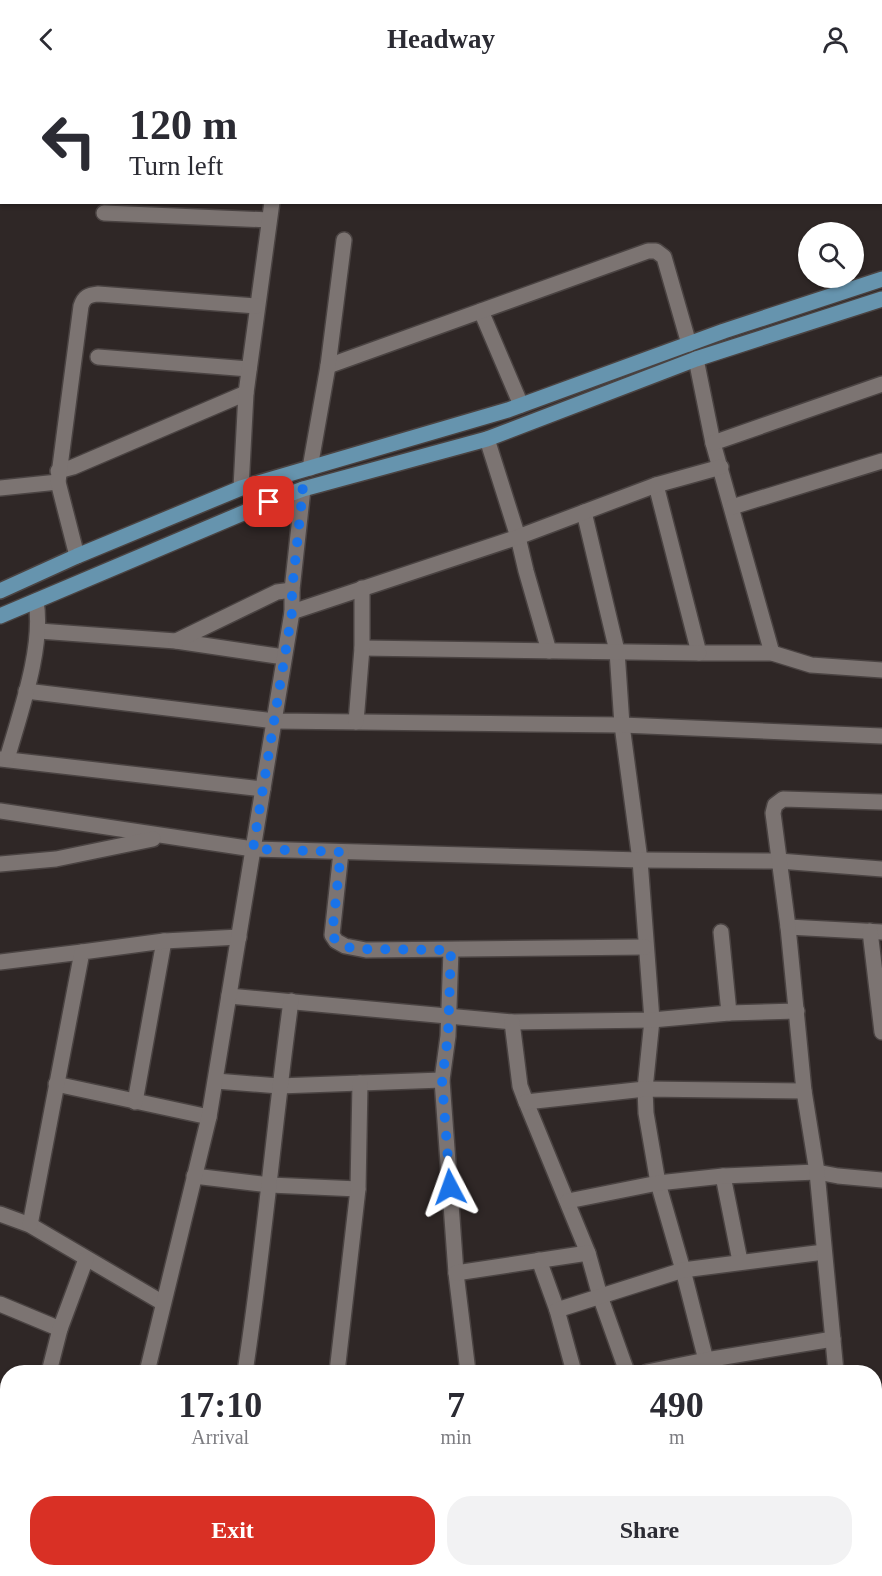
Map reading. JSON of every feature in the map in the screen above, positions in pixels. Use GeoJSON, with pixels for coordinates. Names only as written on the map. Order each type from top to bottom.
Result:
{"type":"FeatureCollection","features":[{"type":"Feature","properties":{"kind":"main road"},"geometry":{"type":"LineString","coordinates":[[0,591],[77,556],[241,488],[521,405],[689,344],[882,279]]}},
{"type":"Feature","properties":{"kind":"main road"},"geometry":{"type":"LineString","coordinates":[[0,616],[303,489],[487,439],[696,358],[882,299]]}},
{"type":"Feature","properties":{"kind":"street"},"geometry":{"type":"LineString","coordinates":[[241,488],[246,393],[272,204]]}},
{"type":"Feature","properties":{"kind":"street"},"geometry":{"type":"LineString","coordinates":[[104,213],[269,220]]}},
{"type":"Feature","properties":{"kind":"street"},"geometry":{"type":"LineString","coordinates":[[310,468],[328,366],[344,240]]}},
{"type":"Feature","properties":{"kind":"street"},"geometry":{"type":"LineString","coordinates":[[328,366],[648,250],[656,251],[664,258],[689,344]]}},
{"type":"Feature","properties":{"kind":"street"},"geometry":{"type":"LineString","coordinates":[[77,556],[58,477],[81,306],[84,299],[89,295],[98,294],[257,306]]}},
{"type":"Feature","properties":{"kind":"street"},"geometry":{"type":"LineString","coordinates":[[481,311],[521,405]]}},
{"type":"Feature","properties":{"kind":"street"},"geometry":{"type":"LineString","coordinates":[[98,357],[249,369]]}},
{"type":"Feature","properties":{"kind":"street"},"geometry":{"type":"LineString","coordinates":[[696,358],[713,442],[772,653]]}},
{"type":"Feature","properties":{"kind":"street"},"geometry":{"type":"LineString","coordinates":[[713,442],[882,384]]}},
{"type":"Feature","properties":{"kind":"street"},"geometry":{"type":"LineString","coordinates":[[0,488],[58,477],[83,462],[246,393]]}},
{"type":"Feature","properties":{"kind":"street"},"geometry":{"type":"LineString","coordinates":[[487,439],[518,537],[549,651]]}},
{"type":"Feature","properties":{"kind":"street"},"geometry":{"type":"LineString","coordinates":[[732,507],[882,461]]}},
{"type":"Feature","properties":{"kind":"street"},"geometry":{"type":"LineString","coordinates":[[292,612],[518,537],[656,486],[721,467]]}},
{"type":"Feature","properties":{"kind":"street"},"geometry":{"type":"LineString","coordinates":[[656,486],[699,653]]}},
{"type":"Feature","properties":{"kind":"street"},"geometry":{"type":"LineString","coordinates":[[149,1365],[210,1117],[292,612],[292,590],[303,489]]}},
{"type":"Feature","properties":{"kind":"street"},"geometry":{"type":"LineString","coordinates":[[584,512],[617,651],[622,725],[640,860],[652,1020],[645,1089],[646,1113],[657,1183],[708,1365]]}},
{"type":"Feature","properties":{"kind":"street"},"geometry":{"type":"LineString","coordinates":[[356,722],[362,648],[362,588]]}},
{"type":"Feature","properties":{"kind":"street"},"geometry":{"type":"LineString","coordinates":[[176,641],[277,592],[292,590]]}},
{"type":"Feature","properties":{"kind":"street"},"geometry":{"type":"LineString","coordinates":[[36,601],[39,631],[26,691],[4,759],[263,789]]}},
{"type":"Feature","properties":{"kind":"street"},"geometry":{"type":"LineString","coordinates":[[39,631],[176,641],[284,657]]}},
{"type":"Feature","properties":{"kind":"street"},"geometry":{"type":"LineString","coordinates":[[362,648],[772,653],[811,665],[882,670]]}},
{"type":"Feature","properties":{"kind":"street"},"geometry":{"type":"LineString","coordinates":[[26,691],[275,721],[622,725],[882,735]]}},
{"type":"Feature","properties":{"kind":"street"},"geometry":{"type":"LineString","coordinates":[[835,1365],[817,1172],[804,1091],[788,927],[773,813],[776,805],[783,800],[882,802]]}},
{"type":"Feature","properties":{"kind":"street"},"geometry":{"type":"LineString","coordinates":[[0,811],[253,849],[640,860],[779,861],[882,868]]}},
{"type":"Feature","properties":{"kind":"street"},"geometry":{"type":"LineString","coordinates":[[0,864],[56,859],[165,837]]}},
{"type":"Feature","properties":{"kind":"street"},"geometry":{"type":"LineString","coordinates":[[341,852],[332,935],[336,941],[345,946],[366,950],[645,947]]}},
{"type":"Feature","properties":{"kind":"street"},"geometry":{"type":"LineString","coordinates":[[788,927],[876,932],[882,1032]]}},
{"type":"Feature","properties":{"kind":"street"},"geometry":{"type":"LineString","coordinates":[[721,932],[729,1014]]}},
{"type":"Feature","properties":{"kind":"street"},"geometry":{"type":"LineString","coordinates":[[0,962],[164,941],[239,937]]}},
{"type":"Feature","properties":{"kind":"street"},"geometry":{"type":"LineString","coordinates":[[135,1102],[164,941]]}},
{"type":"Feature","properties":{"kind":"street"},"geometry":{"type":"LineString","coordinates":[[451,950],[448,1036],[442,1080],[456,1273],[467,1365]]}},
{"type":"Feature","properties":{"kind":"street"},"geometry":{"type":"LineString","coordinates":[[30,1225],[82,952]]}},
{"type":"Feature","properties":{"kind":"street"},"geometry":{"type":"LineString","coordinates":[[230,996],[512,1022],[652,1020],[797,1011]]}},
{"type":"Feature","properties":{"kind":"street"},"geometry":{"type":"LineString","coordinates":[[246,1365],[291,1001]]}},
{"type":"Feature","properties":{"kind":"street"},"geometry":{"type":"LineString","coordinates":[[512,1022],[520,1086],[588,1253],[600,1296],[625,1365]]}},
{"type":"Feature","properties":{"kind":"street"},"geometry":{"type":"LineString","coordinates":[[216,1081],[279,1086],[442,1080]]}},
{"type":"Feature","properties":{"kind":"street"},"geometry":{"type":"LineString","coordinates":[[338,1365],[358,1189],[360,1083]]}},
{"type":"Feature","properties":{"kind":"street"},"geometry":{"type":"LineString","coordinates":[[56,1084],[210,1117]]}},
{"type":"Feature","properties":{"kind":"street"},"geometry":{"type":"LineString","coordinates":[[526,1102],[645,1089],[804,1091]]}},
{"type":"Feature","properties":{"kind":"street"},"geometry":{"type":"LineString","coordinates":[[568,1201],[657,1183],[723,1176],[817,1172],[882,1180]]}},
{"type":"Feature","properties":{"kind":"street"},"geometry":{"type":"LineString","coordinates":[[194,1176],[270,1185],[358,1189]]}},
{"type":"Feature","properties":{"kind":"street"},"geometry":{"type":"LineString","coordinates":[[723,1176],[740,1261]]}},
{"type":"Feature","properties":{"kind":"street"},"geometry":{"type":"LineString","coordinates":[[0,1214],[30,1225],[163,1303]]}},
{"type":"Feature","properties":{"kind":"street"},"geometry":{"type":"LineString","coordinates":[[557,1310],[683,1270],[824,1252]]}},
{"type":"Feature","properties":{"kind":"street"},"geometry":{"type":"LineString","coordinates":[[456,1273],[588,1253]]}},
{"type":"Feature","properties":{"kind":"street"},"geometry":{"type":"LineString","coordinates":[[51,1365],[60,1329],[86,1259]]}},
{"type":"Feature","properties":{"kind":"street"},"geometry":{"type":"LineString","coordinates":[[538,1260],[557,1310],[572,1365]]}},
{"type":"Feature","properties":{"kind":"street"},"geometry":{"type":"LineString","coordinates":[[0,1304],[60,1329]]}},
{"type":"Feature","properties":{"kind":"street"},"geometry":{"type":"LineString","coordinates":[[713,1365],[833,1339]]}},
{"type":"Feature","properties":{"kind":"route"},"geometry":{"type":"LineString","coordinates":[[269,502],[303,489],[292,590],[292,612],[253,849],[341,852],[332,935],[336,941],[345,946],[366,950],[451,950],[448,1036],[442,1080],[450,1187]]}}]}
